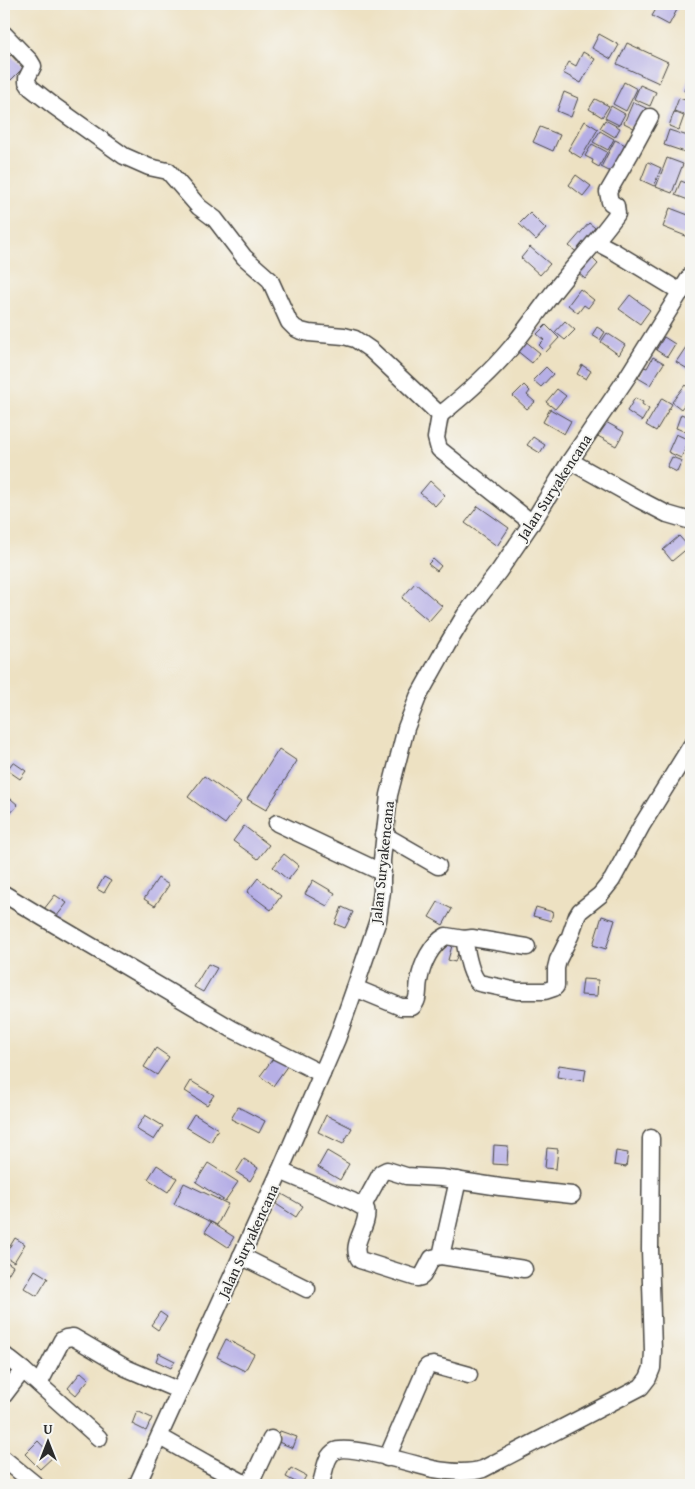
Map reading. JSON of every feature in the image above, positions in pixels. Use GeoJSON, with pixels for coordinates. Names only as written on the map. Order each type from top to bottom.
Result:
{"type":"FeatureCollection","features":[{"type":"Feature","properties":{"kind":"street"},"geometry":{"type":"LineString","coordinates":[[4,34],[33,66],[27,78],[31,88],[124,156],[149,167],[168,171],[175,178],[199,207],[215,219],[244,258],[270,280],[289,322],[295,328],[309,333],[344,336],[355,339],[371,350],[440,415]]}},
{"type":"Feature","properties":{"kind":"street"},"geometry":{"type":"LineString","coordinates":[[532,523],[439,448],[436,438],[440,415],[479,382],[510,348],[617,214],[616,206],[610,202],[608,192],[650,117]]}},
{"type":"Feature","properties":{"kind":"street"},"geometry":{"type":"LineString","coordinates":[[596,242],[681,292]]}},
{"type":"Feature","properties":{"kind":"street","name":"Jalan Suryakencana"},"geometry":{"type":"LineString","coordinates":[[137,1485],[280,1171],[337,1039],[356,988],[378,920],[382,891],[382,860],[387,811],[406,728],[418,697],[465,615],[499,571],[532,523],[691,275]]}},
{"type":"Feature","properties":{"kind":"street"},"geometry":{"type":"LineString","coordinates":[[570,461],[667,514],[691,521]]}},
{"type":"Feature","properties":{"kind":"street"},"geometry":{"type":"LineString","coordinates":[[464,939],[471,972],[479,983],[517,991],[545,991],[554,988],[556,986],[558,960],[570,936],[577,916],[580,911],[600,895],[612,880],[642,824],[691,746]]}},
{"type":"Feature","properties":{"kind":"street"},"geometry":{"type":"LineString","coordinates":[[277,823],[383,873]]}},
{"type":"Feature","properties":{"kind":"street"},"geometry":{"type":"LineString","coordinates":[[384,835],[438,866]]}},
{"type":"Feature","properties":{"kind":"street"},"geometry":{"type":"LineString","coordinates":[[4,894],[232,1029],[322,1074]]}},
{"type":"Feature","properties":{"kind":"street"},"geometry":{"type":"LineString","coordinates":[[356,988],[402,1007],[412,1007],[417,1000],[418,982],[421,972],[432,949],[440,939],[446,936],[464,939],[472,938],[528,947]]}},
{"type":"Feature","properties":{"kind":"street"},"geometry":{"type":"LineString","coordinates":[[320,1485],[327,1464],[334,1451],[342,1449],[435,1469],[457,1472],[483,1470],[641,1387],[645,1383],[652,1368],[654,1350],[650,1249],[651,1138]]}},
{"type":"Feature","properties":{"kind":"street"},"geometry":{"type":"LineString","coordinates":[[280,1171],[336,1193],[366,1208],[367,1218],[356,1250],[360,1260],[419,1278],[423,1275],[432,1258],[442,1256],[524,1269]]}},
{"type":"Feature","properties":{"kind":"street"},"geometry":{"type":"LineString","coordinates":[[363,1206],[378,1178],[384,1171],[391,1171],[406,1176],[458,1180],[500,1188],[572,1195]]}},
{"type":"Feature","properties":{"kind":"street"},"geometry":{"type":"LineString","coordinates":[[442,1256],[458,1180]]}},
{"type":"Feature","properties":{"kind":"street"},"geometry":{"type":"LineString","coordinates":[[241,1256],[307,1289]]}},
{"type":"Feature","properties":{"kind":"street"},"geometry":{"type":"LineString","coordinates":[[39,1384],[62,1340],[73,1337],[126,1368],[180,1391]]}},
{"type":"Feature","properties":{"kind":"street"},"geometry":{"type":"LineString","coordinates":[[4,1355],[99,1438]]}},
{"type":"Feature","properties":{"kind":"street"},"geometry":{"type":"LineString","coordinates":[[387,1458],[426,1368],[433,1365],[469,1375]]}},
{"type":"Feature","properties":{"kind":"street"},"geometry":{"type":"LineString","coordinates":[[4,1395],[23,1370]]}},
{"type":"Feature","properties":{"kind":"street"},"geometry":{"type":"LineString","coordinates":[[160,1437],[206,1464],[248,1485],[271,1438]]}},
{"type":"Feature","properties":{"kind":"street"},"geometry":{"type":"LineString","coordinates":[[4,1459],[36,1485]]}},
{"type":"Feature","properties":{"kind":"building"},"geometry":{"type":"Polygon","coordinates":[[[659,4],[680,4],[669,25],[652,16],[659,4]]]}},
{"type":"Feature","properties":{"kind":"building"},"geometry":{"type":"Polygon","coordinates":[[[599,34],[619,45],[611,59],[592,48],[599,34]]]}},
{"type":"Feature","properties":{"kind":"building"},"geometry":{"type":"Polygon","coordinates":[[[627,43],[668,62],[659,83],[617,64],[627,43]]]}},
{"type":"Feature","properties":{"kind":"building"},"geometry":{"type":"Polygon","coordinates":[[[583,52],[595,59],[581,83],[563,73],[569,62],[576,66],[583,52]]]}},
{"type":"Feature","properties":{"kind":"building"},"geometry":{"type":"Polygon","coordinates":[[[11,55],[23,68],[11,80],[4,73],[4,61],[11,55]]]}},
{"type":"Feature","properties":{"kind":"building"},"geometry":{"type":"Polygon","coordinates":[[[691,74],[691,93],[684,91],[691,74]]]}},
{"type":"Feature","properties":{"kind":"building"},"geometry":{"type":"Polygon","coordinates":[[[624,82],[637,89],[626,111],[613,104],[624,82]]]}},
{"type":"Feature","properties":{"kind":"building"},"geometry":{"type":"Polygon","coordinates":[[[640,85],[656,92],[650,106],[634,99],[640,85]]]}},
{"type":"Feature","properties":{"kind":"building"},"geometry":{"type":"Polygon","coordinates":[[[564,92],[578,98],[571,117],[557,111],[564,92]]]}},
{"type":"Feature","properties":{"kind":"building"},"geometry":{"type":"Polygon","coordinates":[[[679,98],[691,102],[691,117],[674,111],[679,98]]]}},
{"type":"Feature","properties":{"kind":"building"},"geometry":{"type":"Polygon","coordinates":[[[595,99],[609,106],[602,117],[589,109],[595,99]]]}},
{"type":"Feature","properties":{"kind":"building"},"geometry":{"type":"Polygon","coordinates":[[[633,102],[648,109],[638,130],[624,123],[633,102]]]}},
{"type":"Feature","properties":{"kind":"building"},"geometry":{"type":"Polygon","coordinates":[[[611,106],[625,114],[619,125],[605,118],[611,106]]]}},
{"type":"Feature","properties":{"kind":"building"},"geometry":{"type":"Polygon","coordinates":[[[674,112],[684,116],[679,130],[669,126],[674,112]]]}},
{"type":"Feature","properties":{"kind":"building"},"geometry":{"type":"Polygon","coordinates":[[[605,120],[620,128],[615,137],[600,128],[605,120]]]}},
{"type":"Feature","properties":{"kind":"building"},"geometry":{"type":"Polygon","coordinates":[[[585,121],[598,129],[581,158],[568,150],[585,121]]]}},
{"type":"Feature","properties":{"kind":"building"},"geometry":{"type":"Polygon","coordinates":[[[540,127],[560,135],[553,151],[533,142],[540,127]]]}},
{"type":"Feature","properties":{"kind":"building"},"geometry":{"type":"Polygon","coordinates":[[[669,130],[691,137],[691,154],[664,145],[669,130]]]}},
{"type":"Feature","properties":{"kind":"building"},"geometry":{"type":"Polygon","coordinates":[[[600,131],[614,139],[608,150],[593,142],[600,131]]]}},
{"type":"Feature","properties":{"kind":"building"},"geometry":{"type":"Polygon","coordinates":[[[615,140],[630,147],[615,174],[601,167],[615,140]]]}},
{"type":"Feature","properties":{"kind":"building"},"geometry":{"type":"Polygon","coordinates":[[[592,144],[607,152],[599,167],[592,163],[593,160],[585,156],[592,144]]]}},
{"type":"Feature","properties":{"kind":"building"},"geometry":{"type":"Polygon","coordinates":[[[667,158],[683,164],[672,193],[656,187],[667,158]]]}},
{"type":"Feature","properties":{"kind":"building"},"geometry":{"type":"Polygon","coordinates":[[[648,162],[661,168],[654,186],[641,180],[648,162]]]}},
{"type":"Feature","properties":{"kind":"building"},"geometry":{"type":"Polygon","coordinates":[[[576,175],[591,186],[583,196],[569,185],[576,175]]]}},
{"type":"Feature","properties":{"kind":"building"},"geometry":{"type":"Polygon","coordinates":[[[681,181],[691,185],[691,201],[675,195],[681,181]]]}},
{"type":"Feature","properties":{"kind":"building"},"geometry":{"type":"Polygon","coordinates":[[[670,208],[691,216],[691,238],[663,227],[670,208]]]}},
{"type":"Feature","properties":{"kind":"building"},"geometry":{"type":"Polygon","coordinates":[[[530,213],[546,229],[536,240],[519,224],[530,213]]]}},
{"type":"Feature","properties":{"kind":"building"},"geometry":{"type":"Polygon","coordinates":[[[589,223],[599,231],[579,254],[569,246],[589,223]]]}},
{"type":"Feature","properties":{"kind":"building"},"geometry":{"type":"Polygon","coordinates":[[[530,247],[550,264],[540,275],[521,258],[530,247]]]}},
{"type":"Feature","properties":{"kind":"building"},"geometry":{"type":"Polygon","coordinates":[[[588,254],[598,264],[585,279],[574,269],[588,254]]]}},
{"type":"Feature","properties":{"kind":"building"},"geometry":{"type":"Polygon","coordinates":[[[580,289],[594,300],[588,308],[584,305],[578,313],[568,305],[580,289]]]}},
{"type":"Feature","properties":{"kind":"building"},"geometry":{"type":"Polygon","coordinates":[[[630,295],[650,310],[640,324],[619,309],[630,295]]]}},
{"type":"Feature","properties":{"kind":"building"},"geometry":{"type":"Polygon","coordinates":[[[565,321],[575,330],[565,340],[555,332],[565,321]]]}},
{"type":"Feature","properties":{"kind":"building"},"geometry":{"type":"Polygon","coordinates":[[[546,325],[559,338],[546,352],[539,345],[544,340],[537,334],[546,325]]]}},
{"type":"Feature","properties":{"kind":"building"},"geometry":{"type":"Polygon","coordinates":[[[597,327],[605,332],[600,340],[592,335],[597,327]]]}},
{"type":"Feature","properties":{"kind":"building"},"geometry":{"type":"Polygon","coordinates":[[[607,333],[625,345],[619,355],[601,342],[607,333]]]}},
{"type":"Feature","properties":{"kind":"building"},"geometry":{"type":"Polygon","coordinates":[[[664,337],[675,344],[667,357],[656,350],[664,337]]]}},
{"type":"Feature","properties":{"kind":"building"},"geometry":{"type":"Polygon","coordinates":[[[524,340],[540,353],[532,363],[516,350],[524,340]]]}},
{"type":"Feature","properties":{"kind":"building"},"geometry":{"type":"Polygon","coordinates":[[[686,347],[691,350],[691,371],[676,362],[686,347]]]}},
{"type":"Feature","properties":{"kind":"building"},"geometry":{"type":"Polygon","coordinates":[[[653,357],[664,363],[650,385],[638,378],[644,367],[647,368],[653,357]]]}},
{"type":"Feature","properties":{"kind":"building"},"geometry":{"type":"Polygon","coordinates":[[[582,365],[591,371],[586,379],[577,374],[582,365]]]}},
{"type":"Feature","properties":{"kind":"building"},"geometry":{"type":"Polygon","coordinates":[[[546,367],[553,374],[541,387],[533,380],[546,367]]]}},
{"type":"Feature","properties":{"kind":"building"},"geometry":{"type":"Polygon","coordinates":[[[524,385],[530,391],[527,395],[535,402],[527,409],[513,396],[524,385]]]}},
{"type":"Feature","properties":{"kind":"building"},"geometry":{"type":"Polygon","coordinates":[[[685,385],[691,390],[691,396],[681,409],[672,402],[685,385]]]}},
{"type":"Feature","properties":{"kind":"building"},"geometry":{"type":"Polygon","coordinates":[[[557,389],[566,396],[555,409],[546,402],[557,389]]]}},
{"type":"Feature","properties":{"kind":"building"},"geometry":{"type":"Polygon","coordinates":[[[635,398],[643,402],[642,404],[649,409],[642,421],[627,411],[635,398]]]}},
{"type":"Feature","properties":{"kind":"building"},"geometry":{"type":"Polygon","coordinates":[[[662,398],[672,404],[656,431],[646,425],[662,398]]]}},
{"type":"Feature","properties":{"kind":"building"},"geometry":{"type":"Polygon","coordinates":[[[550,409],[571,421],[564,434],[543,422],[550,409]]]}},
{"type":"Feature","properties":{"kind":"building"},"geometry":{"type":"Polygon","coordinates":[[[681,414],[691,418],[686,432],[676,428],[681,414]]]}},
{"type":"Feature","properties":{"kind":"building"},"geometry":{"type":"Polygon","coordinates":[[[604,421],[624,432],[616,446],[596,435],[604,421]]]}},
{"type":"Feature","properties":{"kind":"building"},"geometry":{"type":"Polygon","coordinates":[[[676,434],[689,440],[681,458],[668,452],[676,434]]]}},
{"type":"Feature","properties":{"kind":"building"},"geometry":{"type":"Polygon","coordinates":[[[533,437],[545,445],[540,453],[527,445],[533,437]]]}},
{"type":"Feature","properties":{"kind":"building"},"geometry":{"type":"Polygon","coordinates":[[[672,457],[682,461],[677,472],[667,467],[672,457]]]}},
{"type":"Feature","properties":{"kind":"building"},"geometry":{"type":"Polygon","coordinates":[[[430,481],[445,495],[435,506],[420,493],[430,481]]]}},
{"type":"Feature","properties":{"kind":"building"},"geometry":{"type":"Polygon","coordinates":[[[478,506],[509,528],[497,546],[465,523],[478,506]]]}},
{"type":"Feature","properties":{"kind":"building"},"geometry":{"type":"Polygon","coordinates":[[[679,536],[689,547],[672,561],[663,550],[679,536]]]}},
{"type":"Feature","properties":{"kind":"building"},"geometry":{"type":"Polygon","coordinates":[[[433,559],[441,566],[437,571],[428,564],[433,559]]]}},
{"type":"Feature","properties":{"kind":"building"},"geometry":{"type":"Polygon","coordinates":[[[415,583],[442,606],[429,621],[402,598],[415,583]]]}},
{"type":"Feature","properties":{"kind":"building"},"geometry":{"type":"Polygon","coordinates":[[[279,749],[297,761],[266,810],[247,799],[279,749]]]}},
{"type":"Feature","properties":{"kind":"building"},"geometry":{"type":"Polygon","coordinates":[[[13,762],[26,771],[20,779],[7,770],[13,762]]]}},
{"type":"Feature","properties":{"kind":"building"},"geometry":{"type":"Polygon","coordinates":[[[204,776],[241,802],[225,824],[188,797],[204,776]]]}},
{"type":"Feature","properties":{"kind":"building"},"geometry":{"type":"Polygon","coordinates":[[[4,793],[18,805],[8,816],[4,812],[4,793]]]}},
{"type":"Feature","properties":{"kind":"building"},"geometry":{"type":"Polygon","coordinates":[[[244,826],[269,845],[258,859],[233,841],[244,826]]]}},
{"type":"Feature","properties":{"kind":"building"},"geometry":{"type":"Polygon","coordinates":[[[284,854],[299,866],[288,880],[273,867],[284,854]]]}},
{"type":"Feature","properties":{"kind":"building"},"geometry":{"type":"Polygon","coordinates":[[[104,877],[111,881],[104,893],[97,889],[104,877]]]}},
{"type":"Feature","properties":{"kind":"building"},"geometry":{"type":"Polygon","coordinates":[[[158,878],[169,885],[155,906],[144,899],[158,878]]]}},
{"type":"Feature","properties":{"kind":"building"},"geometry":{"type":"Polygon","coordinates":[[[258,878],[281,896],[271,910],[247,892],[258,878]]]}},
{"type":"Feature","properties":{"kind":"building"},"geometry":{"type":"Polygon","coordinates":[[[313,880],[335,893],[327,906],[305,894],[313,880]]]}},
{"type":"Feature","properties":{"kind":"building"},"geometry":{"type":"Polygon","coordinates":[[[55,895],[67,903],[56,917],[44,909],[55,895]]]}},
{"type":"Feature","properties":{"kind":"building"},"geometry":{"type":"Polygon","coordinates":[[[438,902],[452,909],[443,925],[429,917],[438,902]]]}},
{"type":"Feature","properties":{"kind":"building"},"geometry":{"type":"Polygon","coordinates":[[[342,907],[353,912],[345,928],[335,924],[342,907]]]}},
{"type":"Feature","properties":{"kind":"building"},"geometry":{"type":"Polygon","coordinates":[[[536,907],[553,912],[551,921],[533,916],[536,907]]]}},
{"type":"Feature","properties":{"kind":"building"},"geometry":{"type":"Polygon","coordinates":[[[602,916],[615,920],[606,949],[593,945],[602,916]]]}},
{"type":"Feature","properties":{"kind":"building"},"geometry":{"type":"Polygon","coordinates":[[[453,942],[461,945],[455,962],[448,960],[453,942]]]}},
{"type":"Feature","properties":{"kind":"building"},"geometry":{"type":"Polygon","coordinates":[[[208,964],[217,968],[203,992],[194,987],[208,964]]]}},
{"type":"Feature","properties":{"kind":"building"},"geometry":{"type":"Polygon","coordinates":[[[583,979],[598,980],[597,996],[581,995],[583,979]]]}},
{"type":"Feature","properties":{"kind":"building"},"geometry":{"type":"Polygon","coordinates":[[[156,1048],[169,1057],[157,1075],[144,1067],[156,1048]]]}},
{"type":"Feature","properties":{"kind":"building"},"geometry":{"type":"Polygon","coordinates":[[[275,1056],[288,1065],[273,1086],[260,1076],[275,1056]]]}},
{"type":"Feature","properties":{"kind":"building"},"geometry":{"type":"Polygon","coordinates":[[[559,1065],[586,1069],[584,1081],[557,1077],[559,1065]]]}},
{"type":"Feature","properties":{"kind":"building"},"geometry":{"type":"Polygon","coordinates":[[[191,1081],[214,1095],[207,1105],[185,1091],[191,1081]]]}},
{"type":"Feature","properties":{"kind":"building"},"geometry":{"type":"Polygon","coordinates":[[[238,1107],[265,1121],[259,1133],[231,1119],[238,1107]]]}},
{"type":"Feature","properties":{"kind":"building"},"geometry":{"type":"Polygon","coordinates":[[[194,1114],[218,1129],[211,1142],[186,1127],[194,1114]]]}},
{"type":"Feature","properties":{"kind":"building"},"geometry":{"type":"Polygon","coordinates":[[[145,1115],[163,1126],[154,1140],[136,1129],[145,1115]]]}},
{"type":"Feature","properties":{"kind":"building"},"geometry":{"type":"Polygon","coordinates":[[[326,1115],[352,1128],[343,1144],[318,1132],[326,1115]]]}},
{"type":"Feature","properties":{"kind":"building"},"geometry":{"type":"Polygon","coordinates":[[[494,1145],[508,1146],[507,1165],[493,1164],[494,1145]]]}},
{"type":"Feature","properties":{"kind":"building"},"geometry":{"type":"Polygon","coordinates":[[[547,1148],[558,1149],[556,1169],[545,1168],[547,1148]]]}},
{"type":"Feature","properties":{"kind":"building"},"geometry":{"type":"Polygon","coordinates":[[[327,1151],[349,1164],[340,1180],[318,1167],[327,1151]]]}},
{"type":"Feature","properties":{"kind":"building"},"geometry":{"type":"Polygon","coordinates":[[[616,1151],[628,1153],[626,1167],[614,1165],[616,1151]]]}},
{"type":"Feature","properties":{"kind":"building"},"geometry":{"type":"Polygon","coordinates":[[[244,1159],[258,1168],[250,1181],[236,1172],[244,1159]]]}},
{"type":"Feature","properties":{"kind":"building"},"geometry":{"type":"Polygon","coordinates":[[[208,1163],[238,1182],[225,1201],[196,1182],[208,1163]]]}},
{"type":"Feature","properties":{"kind":"building"},"geometry":{"type":"Polygon","coordinates":[[[157,1165],[177,1178],[168,1192],[148,1179],[157,1165]]]}},
{"type":"Feature","properties":{"kind":"building"},"geometry":{"type":"Polygon","coordinates":[[[184,1183],[228,1204],[217,1225],[174,1204],[184,1183]]]}},
{"type":"Feature","properties":{"kind":"building"},"geometry":{"type":"Polygon","coordinates":[[[282,1194],[303,1206],[296,1217],[276,1204],[282,1194]]]}},
{"type":"Feature","properties":{"kind":"building"},"geometry":{"type":"Polygon","coordinates":[[[211,1222],[234,1237],[228,1247],[205,1232],[211,1222]]]}},
{"type":"Feature","properties":{"kind":"building"},"geometry":{"type":"Polygon","coordinates":[[[15,1238],[25,1244],[14,1262],[4,1256],[15,1238]]]}},
{"type":"Feature","properties":{"kind":"building"},"geometry":{"type":"Polygon","coordinates":[[[4,1260],[13,1266],[4,1281],[4,1260]]]}},
{"type":"Feature","properties":{"kind":"building"},"geometry":{"type":"Polygon","coordinates":[[[35,1270],[48,1278],[37,1296],[24,1288],[35,1270]]]}},
{"type":"Feature","properties":{"kind":"building"},"geometry":{"type":"Polygon","coordinates":[[[160,1312],[167,1317],[158,1330],[151,1325],[160,1312]]]}},
{"type":"Feature","properties":{"kind":"building"},"geometry":{"type":"Polygon","coordinates":[[[226,1339],[254,1354],[245,1371],[217,1357],[226,1339]]]}},
{"type":"Feature","properties":{"kind":"building"},"geometry":{"type":"Polygon","coordinates":[[[159,1353],[175,1361],[171,1368],[156,1361],[159,1353]]]}},
{"type":"Feature","properties":{"kind":"building"},"geometry":{"type":"Polygon","coordinates":[[[81,1372],[89,1379],[76,1395],[68,1388],[81,1372]]]}},
{"type":"Feature","properties":{"kind":"building"},"geometry":{"type":"Polygon","coordinates":[[[137,1411],[152,1418],[146,1431],[132,1424],[137,1411]]]}},
{"type":"Feature","properties":{"kind":"building"},"geometry":{"type":"Polygon","coordinates":[[[280,1431],[297,1437],[293,1448],[276,1441],[280,1431]]]}},
{"type":"Feature","properties":{"kind":"building"},"geometry":{"type":"Polygon","coordinates":[[[38,1441],[53,1457],[40,1469],[25,1454],[38,1441]]]}},
{"type":"Feature","properties":{"kind":"building"},"geometry":{"type":"Polygon","coordinates":[[[291,1468],[306,1476],[301,1485],[286,1477],[291,1468]]]}}]}
